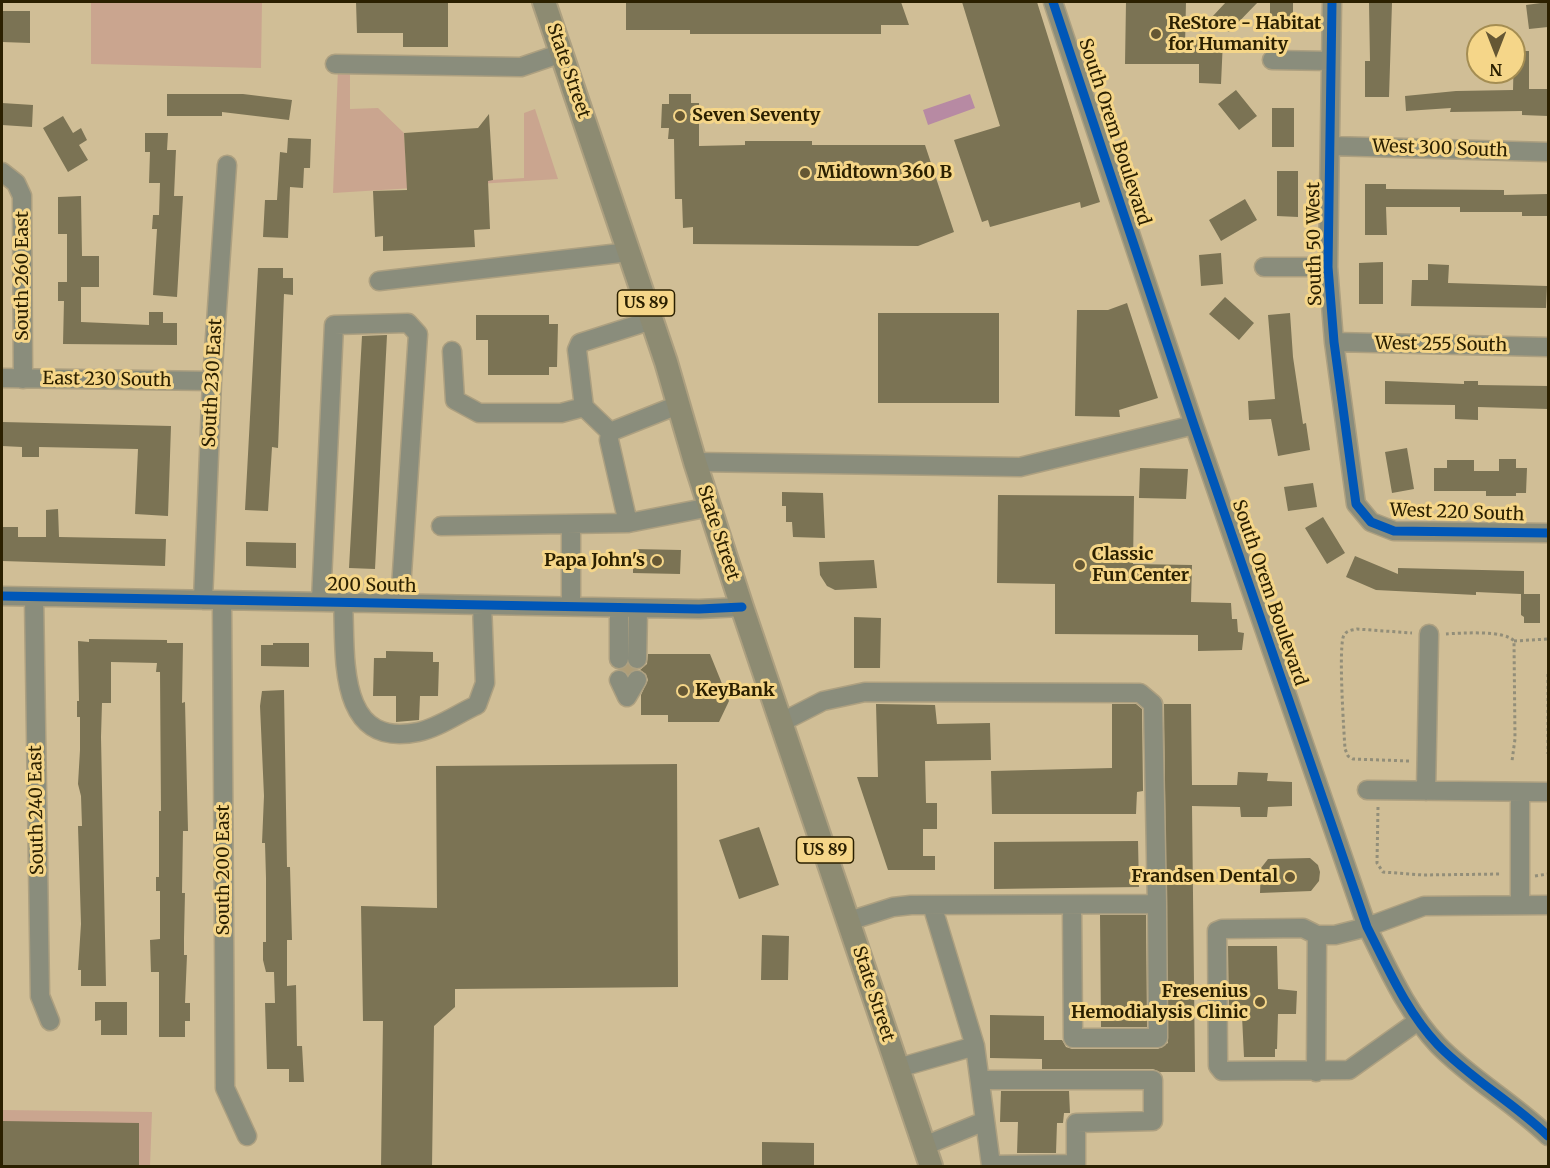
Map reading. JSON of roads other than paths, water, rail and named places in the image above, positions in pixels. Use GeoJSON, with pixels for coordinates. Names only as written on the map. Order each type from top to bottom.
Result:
{"type":"FeatureCollection","features":[{"type":"Feature","properties":{"kind":"main road","name":"State Street"},"geometry":{"type":"LineString","coordinates":[[544,2],[652,320],[742,607],[927,1156]]}},
{"type":"Feature","properties":{"kind":"street","name":"South Orem Boulevard"},"geometry":{"type":"LineString","coordinates":[[1053,2],[1194,425],[1367,927],[1402,997],[1418,1021],[1461,1066],[1548,1136]]}},
{"type":"Feature","properties":{"kind":"street","name":"South 50 West"},"geometry":{"type":"LineString","coordinates":[[1332,2],[1328,267],[1335,342],[1356,504],[1366,517]]}},
{"type":"Feature","properties":{"kind":"street"},"geometry":{"type":"LineString","coordinates":[[335,64],[521,67],[562,53]]}},
{"type":"Feature","properties":{"kind":"street"},"geometry":{"type":"LineString","coordinates":[[1272,60],[1331,61]]}},
{"type":"Feature","properties":{"kind":"street","name":"West 300 South"},"geometry":{"type":"LineString","coordinates":[[1330,146],[1548,152]]}},
{"type":"Feature","properties":{"kind":"street","name":"South 230 East"},"geometry":{"type":"LineString","coordinates":[[203,600],[212,381],[226,165]]}},
{"type":"Feature","properties":{"kind":"street","name":"South 260 East"},"geometry":{"type":"LineString","coordinates":[[6,175],[20,190],[23,204],[23,379]]}},
{"type":"Feature","properties":{"kind":"street"},"geometry":{"type":"LineString","coordinates":[[379,281],[629,252]]}},
{"type":"Feature","properties":{"kind":"street"},"geometry":{"type":"LineString","coordinates":[[1264,267],[1328,267]]}},
{"type":"Feature","properties":{"kind":"street"},"geometry":{"type":"LineString","coordinates":[[610,432],[584,407],[577,350],[580,342],[652,320]]}},
{"type":"Feature","properties":{"kind":"street"},"geometry":{"type":"LineString","coordinates":[[321,601],[334,325],[408,323],[418,334],[400,603]]}},
{"type":"Feature","properties":{"kind":"street","name":"West 255 South"},"geometry":{"type":"LineString","coordinates":[[1335,342],[1548,347]]}},
{"type":"Feature","properties":{"kind":"street"},"geometry":{"type":"LineString","coordinates":[[453,351],[455,400],[479,413],[561,413],[584,407]]}},
{"type":"Feature","properties":{"kind":"street","name":"East 230 South"},"geometry":{"type":"LineString","coordinates":[[2,378],[212,381]]}},
{"type":"Feature","properties":{"kind":"street"},"geometry":{"type":"LineString","coordinates":[[610,432],[678,405]]}},
{"type":"Feature","properties":{"kind":"street"},"geometry":{"type":"LineString","coordinates":[[695,462],[1020,467],[1194,425]]}},
{"type":"Feature","properties":{"kind":"street"},"geometry":{"type":"LineString","coordinates":[[610,432],[609,440],[628,523]]}},
{"type":"Feature","properties":{"kind":"street"},"geometry":{"type":"LineString","coordinates":[[441,526],[628,523],[710,507]]}},
{"type":"Feature","properties":{"kind":"street","name":"West 220 South"},"geometry":{"type":"LineString","coordinates":[[1366,517],[1382,528],[1394,531],[1548,533]]}},
{"type":"Feature","properties":{"kind":"street"},"geometry":{"type":"LineString","coordinates":[[571,524],[571,606]]}},
{"type":"Feature","properties":{"kind":"street","name":"200 South"},"geometry":{"type":"LineString","coordinates":[[2,596],[629,608],[742,607]]}},
{"type":"Feature","properties":{"kind":"street","name":"South 240 East"},"geometry":{"type":"LineString","coordinates":[[34,597],[40,996],[50,1021]]}},
{"type":"Feature","properties":{"kind":"street","name":"South 200 East"},"geometry":{"type":"LineString","coordinates":[[222,601],[225,1088],[247,1136]]}},
{"type":"Feature","properties":{"kind":"street"},"geometry":{"type":"LineString","coordinates":[[343,601],[343,645],[350,698],[363,719],[376,728],[401,733],[419,732],[477,705],[485,683],[482,605]]}},
{"type":"Feature","properties":{"kind":"street"},"geometry":{"type":"LineString","coordinates":[[628,659],[629,608]]}},
{"type":"Feature","properties":{"kind":"street"},"geometry":{"type":"LineString","coordinates":[[1426,791],[1429,634]]}},
{"type":"Feature","properties":{"kind":"street"},"geometry":{"type":"LineString","coordinates":[[782,722],[823,701],[865,692],[1140,693],[1149,699],[1155,709],[1158,1038],[1073,1038],[1072,906]]}},
{"type":"Feature","properties":{"kind":"street"},"geometry":{"type":"LineString","coordinates":[[1372,790],[1548,792]]}},
{"type":"Feature","properties":{"kind":"street"},"geometry":{"type":"LineString","coordinates":[[1520,792],[1520,905]]}},
{"type":"Feature","properties":{"kind":"street"},"geometry":{"type":"LineString","coordinates":[[849,921],[893,907],[1157,904]]}},
{"type":"Feature","properties":{"kind":"street"},"geometry":{"type":"LineString","coordinates":[[932,905],[975,1046],[991,1165],[1076,1164],[1077,1123],[1153,1121],[1153,1080],[980,1080]]}},
{"type":"Feature","properties":{"kind":"street"},"geometry":{"type":"LineString","coordinates":[[1418,1021],[1345,1071],[1221,1071],[1219,1069],[1216,936],[1222,929],[1303,928],[1317,935],[1335,934],[1367,927],[1424,906],[1548,905]]}},
{"type":"Feature","properties":{"kind":"street"},"geometry":{"type":"LineString","coordinates":[[1316,1072],[1317,935]]}},
{"type":"Feature","properties":{"kind":"street"},"geometry":{"type":"LineString","coordinates":[[898,1068],[975,1046]]}},
{"type":"Feature","properties":{"kind":"street"},"geometry":{"type":"LineString","coordinates":[[927,1156],[985,1121]]}},
{"type":"Feature","properties":{"kind":"tunnel"},"geometry":{"type":"LineString","coordinates":[[628,659],[628,680]]}},
{"type":"Feature","properties":{"kind":"place","name":"ReStore - Habitat for Humanity"},"geometry":{"type":"Point","coordinates":[1156,34]}},
{"type":"Feature","properties":{"kind":"place","name":"Seven Seventy"},"geometry":{"type":"Point","coordinates":[680,116]}},
{"type":"Feature","properties":{"kind":"place","name":"Midtown 360 B"},"geometry":{"type":"Point","coordinates":[805,173]}},
{"type":"Feature","properties":{"kind":"place","name":"Papa John's"},"geometry":{"type":"Point","coordinates":[657,561]}},
{"type":"Feature","properties":{"kind":"place","name":"Classic Fun Center"},"geometry":{"type":"Point","coordinates":[1080,565]}},
{"type":"Feature","properties":{"kind":"place","name":"KeyBank"},"geometry":{"type":"Point","coordinates":[683,691]}},
{"type":"Feature","properties":{"kind":"place","name":"Frandsen Dental"},"geometry":{"type":"Point","coordinates":[1290,877]}},
{"type":"Feature","properties":{"kind":"place","name":"Fresenius Hemodialysis Clinic"},"geometry":{"type":"Point","coordinates":[1260,1002]}}]}
